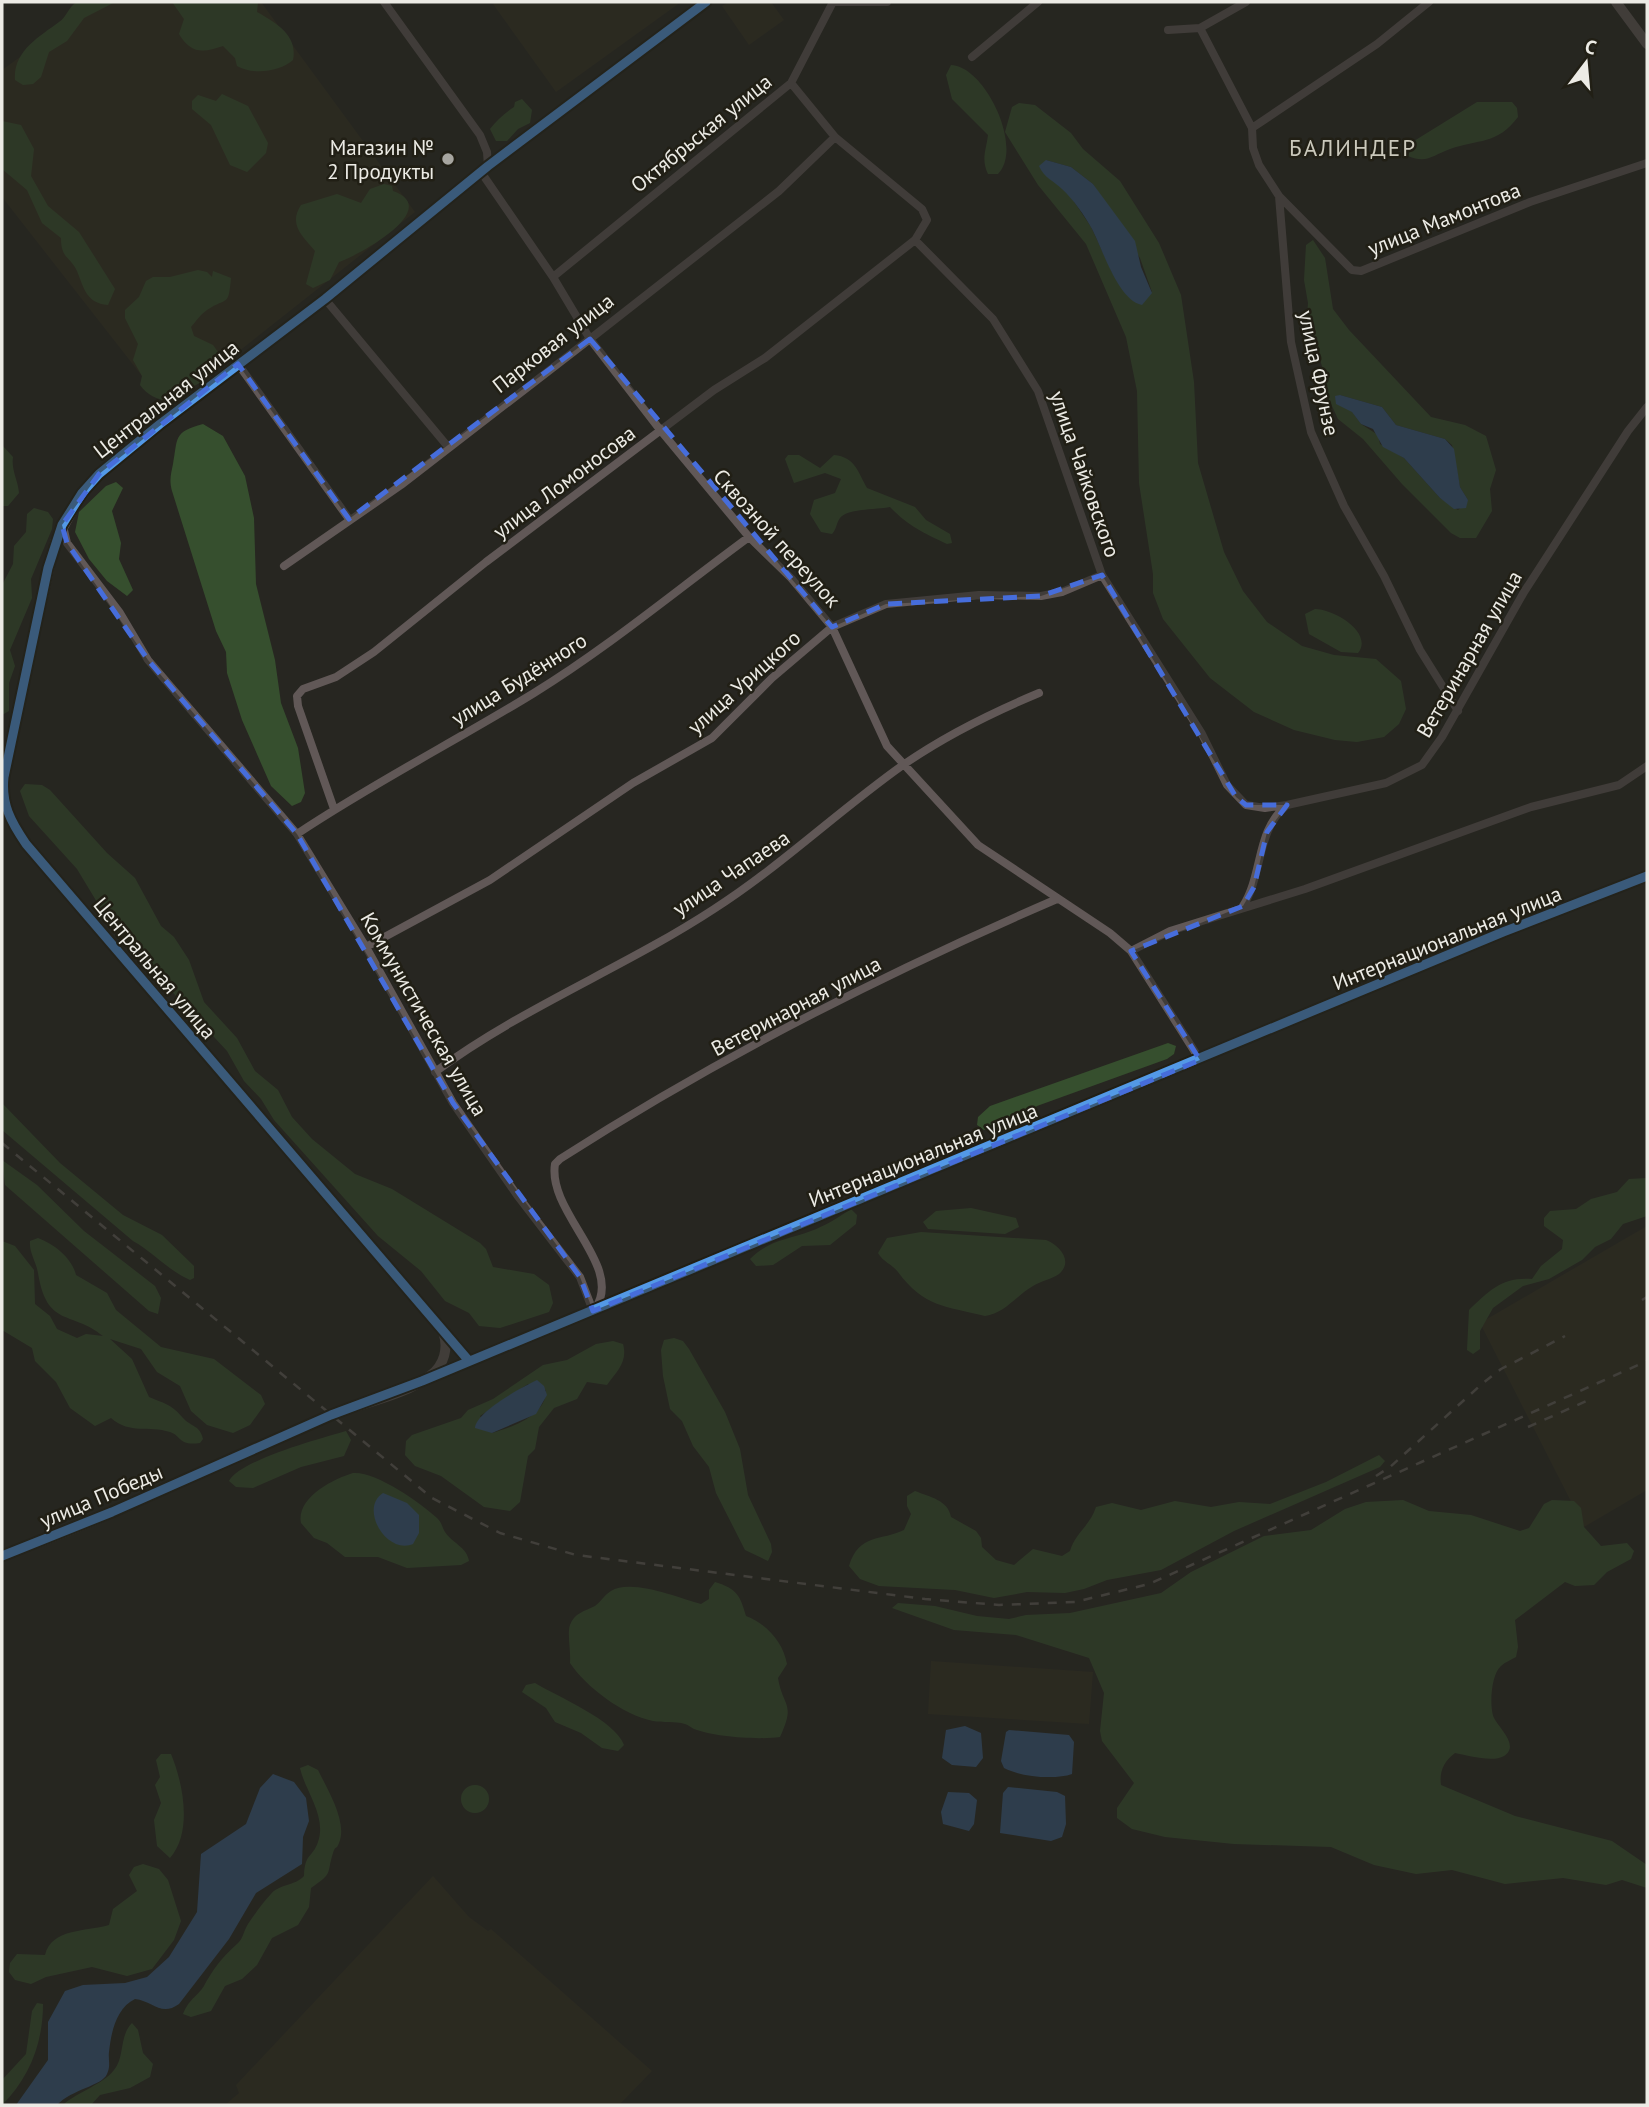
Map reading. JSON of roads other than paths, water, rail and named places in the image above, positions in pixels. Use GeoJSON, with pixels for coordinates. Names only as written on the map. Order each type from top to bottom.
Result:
{"type":"FeatureCollection","features":[{"type":"Feature","properties":{"kind":"street","name":"Сквозной переулок"},"geometry":{"type":"LineString","coordinates":[[384,2],[480,135],[487,152],[484,169],[590,339],[661,431],[749,537],[798,586],[832,627],[887,746],[978,845],[1131,951],[1200,1059]]}},
{"type":"Feature","properties":{"kind":"street","name":"Центральная улица"},"geometry":{"type":"LineString","coordinates":[[469,1360],[26,844],[6,810],[2,793],[6,766],[48,568],[62,525],[82,493],[99,474],[325,299],[484,169],[706,2]]}},
{"type":"Feature","properties":{"kind":"street","name":"Октябрьская улица"},"geometry":{"type":"LineString","coordinates":[[553,276],[791,83],[833,2],[887,2]]}},
{"type":"Feature","properties":{"kind":"street"},"geometry":{"type":"LineString","coordinates":[[972,57],[1038,2]]}},
{"type":"Feature","properties":{"kind":"street"},"geometry":{"type":"LineString","coordinates":[[1168,30],[1200,28],[1246,2]]}},
{"type":"Feature","properties":{"kind":"street"},"geometry":{"type":"LineString","coordinates":[[1252,128],[1377,44],[1429,2]]}},
{"type":"Feature","properties":{"kind":"street"},"geometry":{"type":"LineString","coordinates":[[1616,2],[1647,44]]}},
{"type":"Feature","properties":{"kind":"street","name":"улица Фрунзе"},"geometry":{"type":"LineString","coordinates":[[1200,28],[1252,128],[1252,148],[1259,165],[1279,196],[1291,342],[1311,432],[1344,506],[1384,576],[1420,650],[1458,711]]}},
{"type":"Feature","properties":{"kind":"street"},"geometry":{"type":"LineString","coordinates":[[791,83],[835,137],[922,209],[927,220],[915,240]]}},
{"type":"Feature","properties":{"kind":"street","name":"Парковая улица"},"geometry":{"type":"LineString","coordinates":[[284,566],[401,485],[590,339],[779,191],[835,137]]}},
{"type":"Feature","properties":{"kind":"street","name":"улица Мамонтова"},"geometry":{"type":"LineString","coordinates":[[1279,196],[1352,270],[1361,271],[1530,202],[1647,163]]}},
{"type":"Feature","properties":{"kind":"street","name":"улица Ломоносова"},"geometry":{"type":"LineString","coordinates":[[334,809],[298,706],[297,696],[303,690],[336,677],[374,652],[486,562],[714,390],[765,358],[915,240]]}},
{"type":"Feature","properties":{"kind":"street","name":"улица Чайковского"},"geometry":{"type":"LineString","coordinates":[[915,240],[993,319],[1038,391],[1102,575],[1202,734],[1227,785],[1246,805]]}},
{"type":"Feature","properties":{"kind":"street"},"geometry":{"type":"LineString","coordinates":[[325,299],[449,448]]}},
{"type":"Feature","properties":{"kind":"street"},"geometry":{"type":"LineString","coordinates":[[238,365],[349,519]]}},
{"type":"Feature","properties":{"kind":"street","name":"Ветеринарная улица"},"geometry":{"type":"LineString","coordinates":[[1246,805],[1265,808],[1287,805],[1386,783],[1422,765],[1458,711],[1524,592],[1628,431],[1647,407]]}},
{"type":"Feature","properties":{"kind":"street","name":"Коммунистическая улица"},"geometry":{"type":"LineString","coordinates":[[62,525],[67,544],[120,613],[148,660],[203,720],[216,740],[297,834],[366,947],[435,1072],[481,1145],[580,1277],[593,1311]]}},
{"type":"Feature","properties":{"kind":"street","name":"улица Будённого"},"geometry":{"type":"LineString","coordinates":[[297,834],[334,809],[535,693],[604,646],[749,537]]}},
{"type":"Feature","properties":{"kind":"street","name":"улица Урицкого"},"geometry":{"type":"LineString","coordinates":[[366,947],[490,880],[633,783],[712,738],[772,678],[832,627],[886,604],[979,595],[1041,596],[1062,592],[1102,575]]}},
{"type":"Feature","properties":{"kind":"street","name":"улица Чапаева"},"geometry":{"type":"LineString","coordinates":[[435,1072],[511,1025],[712,911],[778,864],[904,765],[967,726],[1039,693]]}},
{"type":"Feature","properties":{"kind":"street"},"geometry":{"type":"LineString","coordinates":[[1131,951],[1170,931],[1243,906],[1305,889],[1531,807],[1619,785],[1647,766]]}},
{"type":"Feature","properties":{"kind":"street"},"geometry":{"type":"LineString","coordinates":[[1243,906],[1254,887],[1267,832],[1276,814],[1287,805]]}},
{"type":"Feature","properties":{"kind":"street","name":"Интернациональная улица"},"geometry":{"type":"LineString","coordinates":[[213,1467],[336,1413],[593,1311],[1503,932],[1647,876]]}},
{"type":"Feature","properties":{"kind":"street","name":"Ветеринарная улица"},"geometry":{"type":"LineString","coordinates":[[593,1311],[600,1300],[603,1283],[598,1265],[555,1187],[555,1164],[560,1159],[629,1115],[829,1004],[1057,899]]}},
{"type":"Feature","properties":{"kind":"street"},"geometry":{"type":"LineString","coordinates":[[422,1381],[436,1371],[444,1357],[446,1345],[443,1332]]}},
{"type":"Feature","properties":{"kind":"street","name":"улица Победы"},"geometry":{"type":"LineString","coordinates":[[2,1556],[112,1513],[213,1467]]}},
{"type":"Feature","properties":{"kind":"water"},"geometry":{"type":"Polygon","coordinates":[[[1046,160],[1071,167],[1093,184],[1135,241],[1141,267],[1152,293],[1142,305],[1133,301],[1119,284],[1092,229],[1078,208],[1041,170],[1039,166],[1046,160]]]}},
{"type":"Feature","properties":{"kind":"water"},"geometry":{"type":"Polygon","coordinates":[[[1340,395],[1382,407],[1396,425],[1445,439],[1454,449],[1460,487],[1468,500],[1466,508],[1454,509],[1440,498],[1404,458],[1383,447],[1373,429],[1361,424],[1352,412],[1336,404],[1335,396],[1340,395]]]}},
{"type":"Feature","properties":{"kind":"water"},"geometry":{"type":"Polygon","coordinates":[[[537,1380],[544,1386],[547,1395],[536,1414],[492,1433],[475,1428],[477,1422],[491,1408],[537,1380]]]}},
{"type":"Feature","properties":{"kind":"water"},"geometry":{"type":"Polygon","coordinates":[[[383,1493],[407,1503],[419,1515],[419,1533],[413,1544],[403,1546],[394,1543],[385,1537],[379,1528],[374,1509],[376,1500],[383,1493]]]}},
{"type":"Feature","properties":{"kind":"water"},"geometry":{"type":"Polygon","coordinates":[[[965,1726],[981,1733],[983,1758],[976,1767],[952,1765],[942,1758],[946,1730],[965,1726]]]}},
{"type":"Feature","properties":{"kind":"water"},"geometry":{"type":"Polygon","coordinates":[[[1009,1730],[1069,1735],[1074,1742],[1072,1774],[1038,1777],[1004,1768],[1001,1761],[1006,1732],[1009,1730]]]}},
{"type":"Feature","properties":{"kind":"water"},"geometry":{"type":"Polygon","coordinates":[[[273,1774],[294,1782],[306,1798],[309,1821],[303,1837],[302,1864],[256,1893],[229,1939],[179,2004],[173,2008],[162,2009],[135,1999],[123,2008],[113,2029],[109,2068],[104,2078],[70,2095],[57,2105],[16,2105],[48,2060],[48,2022],[65,1991],[83,1985],[125,1983],[147,1977],[169,1957],[197,1912],[201,1854],[246,1824],[260,1788],[273,1774]]]}},
{"type":"Feature","properties":{"kind":"water"},"geometry":{"type":"Polygon","coordinates":[[[1008,1787],[1057,1792],[1065,1796],[1066,1824],[1062,1837],[1051,1841],[1000,1833],[1003,1793],[1008,1787]]]}},
{"type":"Feature","properties":{"kind":"water"},"geometry":{"type":"Polygon","coordinates":[[[948,1792],[969,1793],[977,1800],[974,1824],[969,1831],[943,1824],[941,1812],[948,1792]]]}},
{"type":"Feature","properties":{"kind":"railway"},"geometry":{"type":"LineString","coordinates":[[2,1143],[432,1498],[500,1533],[576,1555],[925,1599],[999,1605],[1075,1602],[1149,1584],[1647,1361]]}},
{"type":"Feature","properties":{"kind":"railway"},"geometry":{"type":"LineString","coordinates":[[1642,1300],[1647,1297]]}},
{"type":"Feature","properties":{"kind":"railway"},"geometry":{"type":"LineString","coordinates":[[1376,1476],[1390,1467],[1501,1369],[1565,1336]]}},
{"type":"Feature","properties":{"kind":"railway"},"geometry":{"type":"LineString","coordinates":[[1528,1427],[1591,1399]]}},
{"type":"Feature","properties":{"kind":"place","name":"Магазин № 2 Продукты"},"geometry":{"type":"Point","coordinates":[448,159]}},
{"type":"Feature","properties":{"kind":"district","name":"БАЛИНДЕР"},"geometry":{"type":"Point","coordinates":[1353,147]}}]}
